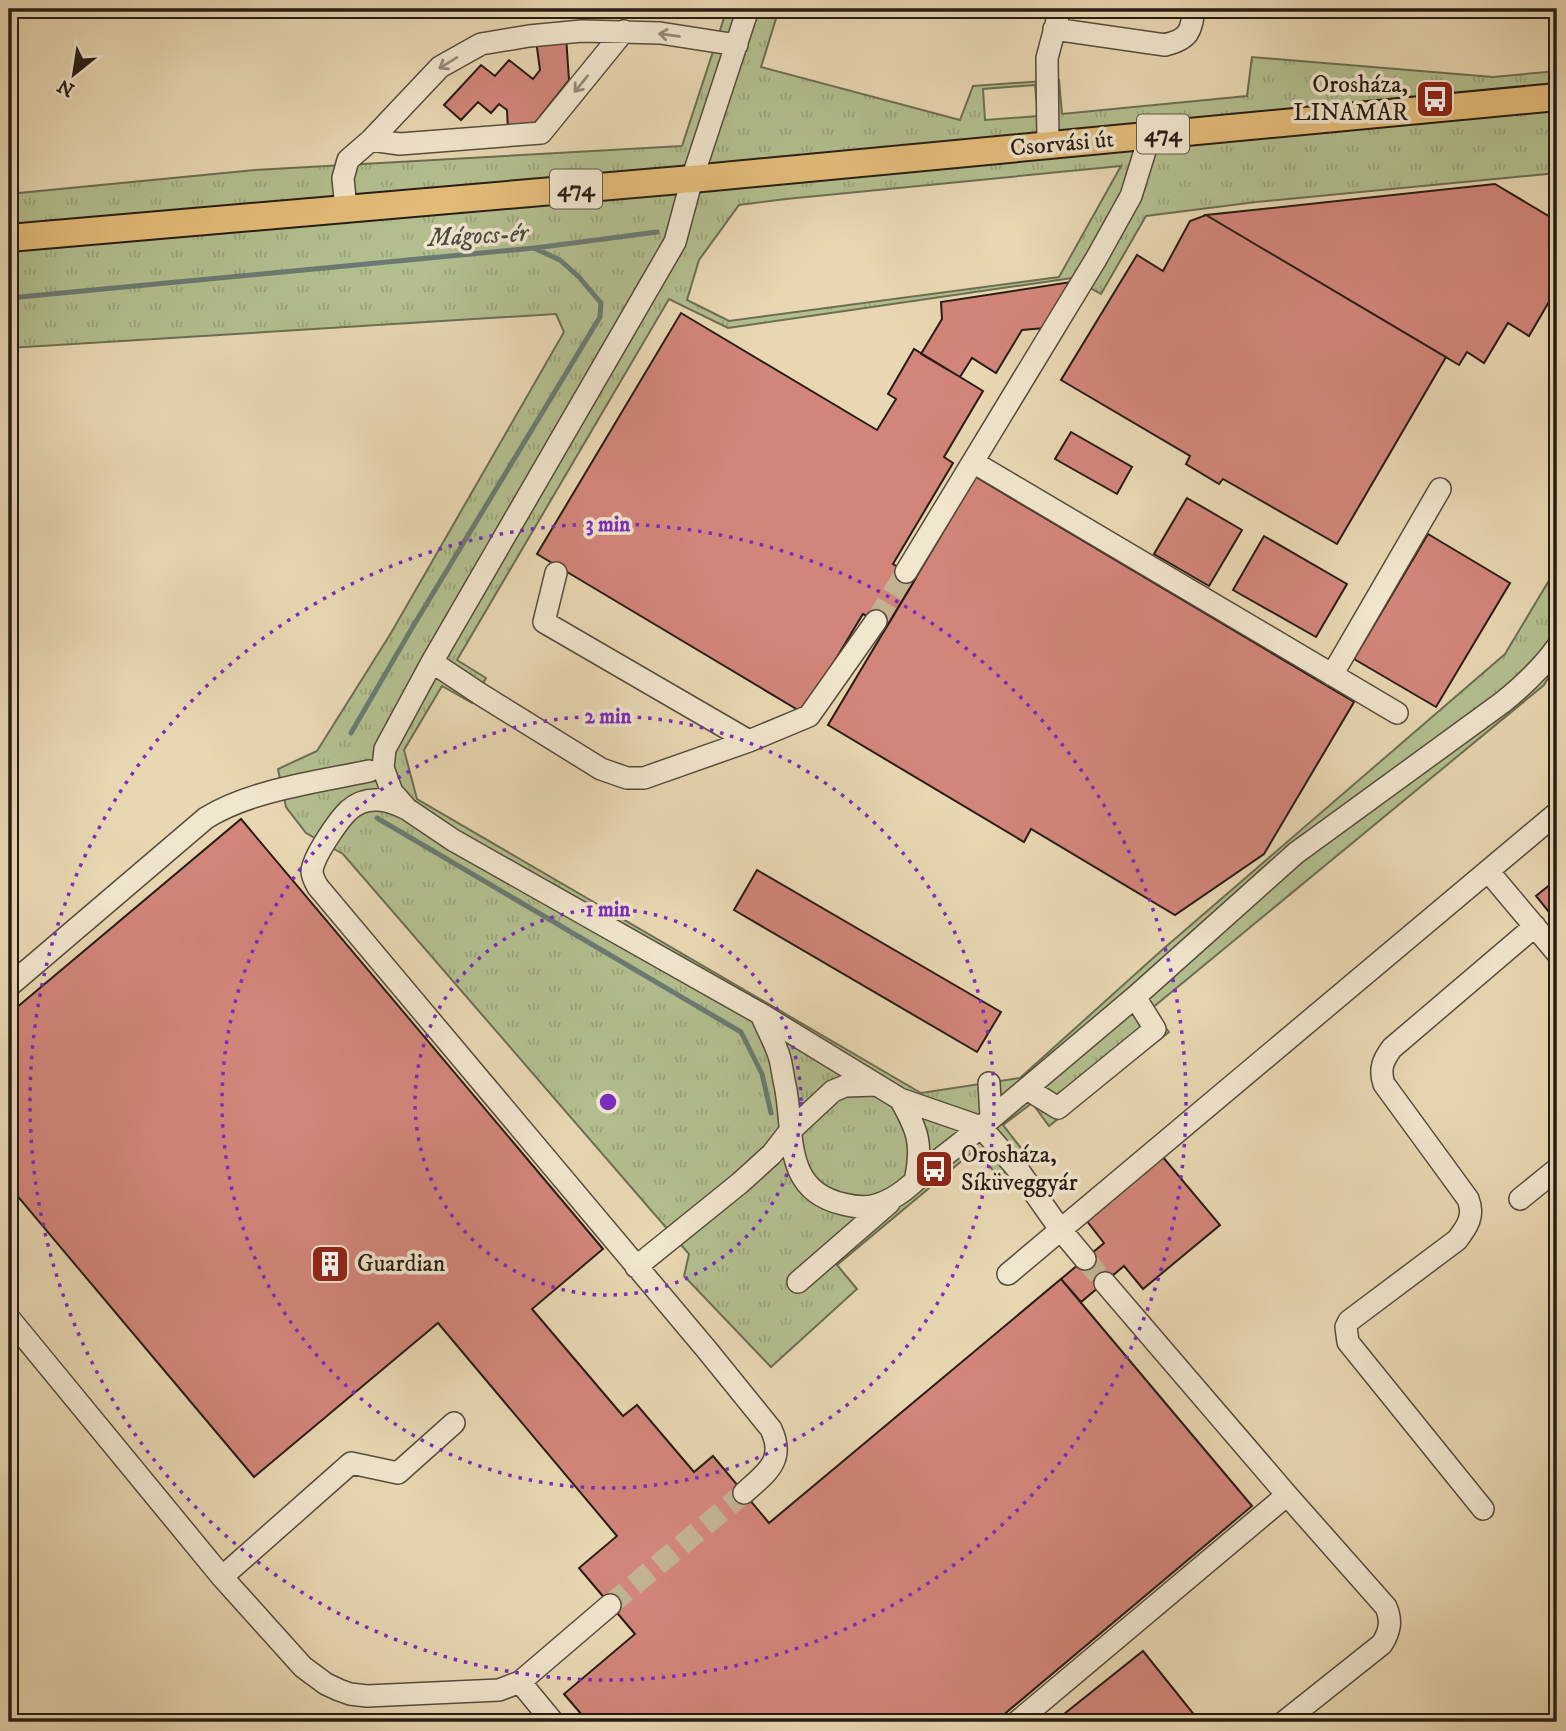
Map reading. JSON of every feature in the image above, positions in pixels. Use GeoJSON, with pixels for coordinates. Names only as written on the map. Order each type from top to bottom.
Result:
{"type":"FeatureCollection","features":[{"type":"Feature","properties":{"kind":"main road","name":"Csorvási út"},"geometry":{"type":"LineString","coordinates":[[692,178],[1557,97]]}},
{"type":"Feature","properties":{"kind":"main road","name":"474"},"geometry":{"type":"LineString","coordinates":[[9,238],[692,178]]}},
{"type":"Feature","properties":{"kind":"street"},"geometry":{"type":"LineString","coordinates":[[744,1493],[771,1469],[776,1457],[777,1441],[771,1429],[318,887],[313,875],[314,865],[338,822],[675,242],[692,178],[748,9]]}},
{"type":"Feature","properties":{"kind":"street"},"geometry":{"type":"LineString","coordinates":[[1048,145],[1047,58],[1057,19],[1165,45],[1184,39],[1192,24],[1194,9]]}},
{"type":"Feature","properties":{"kind":"street"},"geometry":{"type":"LineString","coordinates":[[346,209],[343,178],[348,160],[371,141],[440,67],[481,44],[582,31],[624,31],[660,33],[737,45]]}},
{"type":"Feature","properties":{"kind":"street"},"geometry":{"type":"LineString","coordinates":[[371,141],[400,144],[541,133],[624,31]]}},
{"type":"Feature","properties":{"kind":"street"},"geometry":{"type":"LineString","coordinates":[[906,572],[1082,283],[1131,196],[1150,135]]}},
{"type":"Feature","properties":{"kind":"street"},"geometry":{"type":"LineString","coordinates":[[973,462],[1397,713]]}},
{"type":"Feature","properties":{"kind":"street"},"geometry":{"type":"LineString","coordinates":[[1332,675],[1440,489]]}},
{"type":"Feature","properties":{"kind":"street"},"geometry":{"type":"LineString","coordinates":[[555,573],[544,622],[749,741]]}},
{"type":"Feature","properties":{"kind":"street"},"geometry":{"type":"LineString","coordinates":[[432,662],[601,769],[627,778],[644,778],[749,741],[809,716],[876,621]]}},
{"type":"Feature","properties":{"kind":"street"},"geometry":{"type":"LineString","coordinates":[[798,1282],[1135,997],[1296,853],[1492,710],[1527,682],[1557,647]]}},
{"type":"Feature","properties":{"kind":"street"},"geometry":{"type":"LineString","coordinates":[[395,728],[385,748],[383,768],[391,792],[407,809]]}},
{"type":"Feature","properties":{"kind":"street"},"geometry":{"type":"LineString","coordinates":[[9,986],[205,818],[218,810],[285,789],[369,771]]}},
{"type":"Feature","properties":{"kind":"street"},"geometry":{"type":"LineString","coordinates":[[338,822],[351,808],[367,801],[384,800],[407,809],[453,840],[761,1014],[900,1099],[986,1122]]}},
{"type":"Feature","properties":{"kind":"street"},"geometry":{"type":"LineString","coordinates":[[1008,1274],[1557,813]]}},
{"type":"Feature","properties":{"kind":"street"},"geometry":{"type":"LineString","coordinates":[[1488,871],[1557,953]]}},
{"type":"Feature","properties":{"kind":"street"},"geometry":{"type":"LineString","coordinates":[[1483,1509],[1348,1342],[1346,1327],[1349,1321],[1457,1240],[1471,1217],[1468,1199],[1384,1084],[1381,1075],[1385,1058],[1392,1048],[1535,926]]}},
{"type":"Feature","properties":{"kind":"street"},"geometry":{"type":"LineString","coordinates":[[1027,1088],[1058,1108],[1156,1029],[1135,997]]}},
{"type":"Feature","properties":{"kind":"street"},"geometry":{"type":"LineString","coordinates":[[761,1014],[779,1056],[787,1092],[789,1132],[798,1169],[805,1182],[826,1199],[852,1206],[880,1204],[898,1195]]}},
{"type":"Feature","properties":{"kind":"street"},"geometry":{"type":"LineString","coordinates":[[989,1083],[986,1122],[1060,1229],[1085,1259]]}},
{"type":"Feature","properties":{"kind":"street"},"geometry":{"type":"LineString","coordinates":[[636,1266],[740,1183],[833,1091],[845,1086],[876,1084]]}},
{"type":"Feature","properties":{"kind":"street"},"geometry":{"type":"LineString","coordinates":[[900,1099],[916,1129],[919,1145],[915,1181]]}},
{"type":"Feature","properties":{"kind":"street"},"geometry":{"type":"LineString","coordinates":[[1520,1199],[1557,1169]]}},
{"type":"Feature","properties":{"kind":"street"},"geometry":{"type":"LineString","coordinates":[[1105,1283],[1386,1607],[1390,1615],[1390,1625],[1382,1644],[1284,1722]]}},
{"type":"Feature","properties":{"kind":"street"},"geometry":{"type":"LineString","coordinates":[[9,1318],[222,1577],[303,1667],[326,1684],[350,1694],[367,1696],[499,1690],[520,1682],[610,1605]]}},
{"type":"Feature","properties":{"kind":"street"},"geometry":{"type":"LineString","coordinates":[[222,1577],[351,1463],[398,1473],[454,1423]]}},
{"type":"Feature","properties":{"kind":"street"},"geometry":{"type":"LineString","coordinates":[[1017,1722],[1287,1495]]}},
{"type":"Feature","properties":{"kind":"street"},"geometry":{"type":"LineString","coordinates":[[520,1682],[553,1722]]}},
{"type":"Feature","properties":{"kind":"green space"},"geometry":{"type":"Polygon","coordinates":[[[727,9],[779,9],[761,67],[960,120],[973,86],[1059,80],[1062,114],[1247,96],[1252,57],[1493,77],[1557,71],[1557,173],[1256,202],[1146,216],[1101,294],[1072,278],[728,328],[669,299],[457,660],[486,678],[472,703],[442,686],[404,750],[417,799],[921,1093],[1020,1078],[1162,950],[1505,654],[1557,567],[1557,663],[1544,685],[1151,1009],[1169,1032],[1049,1126],[1032,1103],[1003,1125],[1024,1152],[999,1178],[976,1149],[837,1265],[857,1289],[771,1367],[684,1276],[689,1254],[343,854],[306,833],[286,807],[278,769],[317,751],[391,633],[564,332],[556,314],[9,348],[9,194],[255,170],[682,146],[727,9]],[[1035,85],[983,89],[985,120],[1038,116],[1035,85]],[[1121,166],[739,205],[699,260],[687,300],[729,321],[1059,277],[1121,166]]]}},
{"type":"Feature","properties":{"kind":"building"},"geometry":{"type":"Polygon","coordinates":[[[566,36],[569,80],[530,129],[508,131],[507,110],[499,104],[491,113],[478,102],[461,120],[444,105],[481,65],[495,76],[509,60],[533,79],[540,70],[536,40],[566,36]]]}},
{"type":"Feature","properties":{"kind":"building"},"geometry":{"type":"Polygon","coordinates":[[[1495,184],[1557,221],[1557,288],[1529,336],[1508,323],[1484,363],[1467,352],[1459,365],[1206,215],[1495,184]]]}},
{"type":"Feature","properties":{"kind":"building"},"geometry":{"type":"Polygon","coordinates":[[[1206,215],[1446,357],[1337,544],[1223,479],[1219,484],[1186,464],[1190,456],[1061,380],[1137,255],[1163,271],[1190,221],[1206,215]]]}},
{"type":"Feature","properties":{"kind":"building"},"geometry":{"type":"Polygon","coordinates":[[[1071,282],[1045,328],[1022,330],[996,373],[972,358],[960,377],[921,354],[942,319],[941,302],[1071,282]]]}},
{"type":"Feature","properties":{"kind":"building"},"geometry":{"type":"Polygon","coordinates":[[[681,313],[877,430],[896,399],[888,394],[914,349],[983,391],[944,457],[953,463],[893,564],[916,578],[886,628],[863,614],[803,713],[537,554],[681,313]]]}},
{"type":"Feature","properties":{"kind":"building"},"geometry":{"type":"Polygon","coordinates":[[[1071,432],[1132,467],[1117,494],[1055,459],[1071,432]]]}},
{"type":"Feature","properties":{"kind":"building"},"geometry":{"type":"Polygon","coordinates":[[[976,477],[1354,702],[1264,854],[1175,915],[1031,829],[1024,842],[828,725],[976,477]]]}},
{"type":"Feature","properties":{"kind":"building"},"geometry":{"type":"Polygon","coordinates":[[[1187,498],[1242,530],[1209,586],[1154,554],[1187,498]]]}},
{"type":"Feature","properties":{"kind":"building"},"geometry":{"type":"Polygon","coordinates":[[[1428,534],[1510,583],[1436,707],[1354,659],[1428,534]]]}},
{"type":"Feature","properties":{"kind":"building"},"geometry":{"type":"Polygon","coordinates":[[[1264,536],[1347,584],[1316,637],[1233,590],[1264,536]]]}},
{"type":"Feature","properties":{"kind":"building","name":"Guardian"},"geometry":{"type":"Polygon","coordinates":[[[241,819],[603,1249],[532,1309],[623,1416],[637,1405],[694,1472],[713,1456],[769,1523],[1061,1279],[1252,1506],[995,1722],[588,1722],[564,1694],[635,1634],[579,1568],[617,1536],[438,1323],[254,1477],[9,1186],[9,1014],[241,819]]]}},
{"type":"Feature","properties":{"kind":"building"},"geometry":{"type":"Polygon","coordinates":[[[757,870],[1001,1012],[977,1052],[734,910],[757,870]]]}},
{"type":"Feature","properties":{"kind":"building"},"geometry":{"type":"Polygon","coordinates":[[[1557,879],[1557,922],[1536,896],[1557,879]]]}},
{"type":"Feature","properties":{"kind":"building"},"geometry":{"type":"Polygon","coordinates":[[[1162,1156],[1220,1225],[1143,1289],[1124,1266],[1081,1302],[1061,1279],[1104,1243],[1086,1220],[1162,1156]]]}},
{"type":"Feature","properties":{"kind":"building"},"geometry":{"type":"Polygon","coordinates":[[[1143,1651],[1200,1722],[1054,1722],[1143,1651]]]}},
{"type":"Feature","properties":{"kind":"waterway"},"geometry":{"type":"LineString","coordinates":[[535,248],[657,232]]}},
{"type":"Feature","properties":{"kind":"waterway","name":"Mágocs-ér"},"geometry":{"type":"LineString","coordinates":[[9,298],[534,248],[560,260],[601,303],[600,317],[351,733]]}},
{"type":"Feature","properties":{"kind":"waterway"},"geometry":{"type":"LineString","coordinates":[[377,818],[741,1032],[762,1074],[771,1113]]}},
{"type":"Feature","properties":{"kind":"tunnel"},"geometry":{"type":"LineString","coordinates":[[876,621],[906,572]]}},
{"type":"Feature","properties":{"kind":"tunnel"},"geometry":{"type":"LineString","coordinates":[[1085,1259],[1105,1283]]}},
{"type":"Feature","properties":{"kind":"tunnel"},"geometry":{"type":"LineString","coordinates":[[610,1605],[744,1493]]}},
{"type":"Feature","properties":{"kind":"place","name":"Orosháza, LINAMAR"},"geometry":{"type":"Point","coordinates":[1435,99]}},
{"type":"Feature","properties":{"kind":"place","name":"Orosháza, Síküveggyár"},"geometry":{"type":"Point","coordinates":[934,1169]}},
{"type":"Feature","properties":{"kind":"place","name":"Guardian"},"geometry":{"type":"Point","coordinates":[330,1264]}}]}
